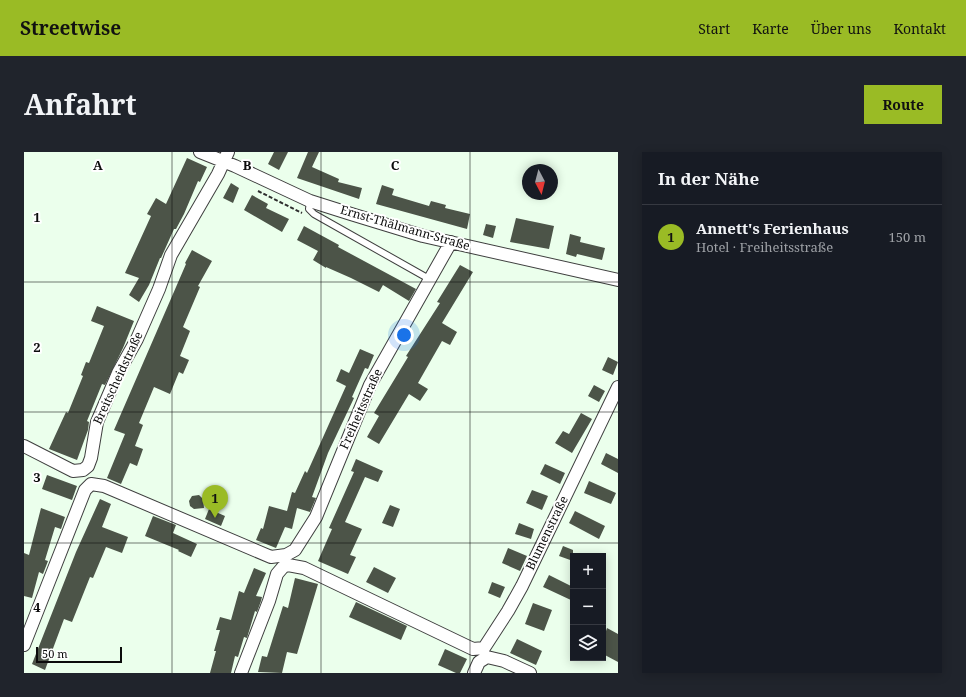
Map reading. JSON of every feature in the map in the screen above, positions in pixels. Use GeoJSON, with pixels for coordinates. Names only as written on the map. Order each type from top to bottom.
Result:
{"type":"FeatureCollection","features":[{"type":"Feature","properties":{"kind":"street","name":"Ernst-Thälmann-Straße"},"geometry":{"type":"LineString","coordinates":[[200,152],[226,157],[310,201],[423,236],[618,280]]}},
{"type":"Feature","properties":{"kind":"street","name":"Breitscheidstraße"},"geometry":{"type":"LineString","coordinates":[[84,470],[90,462],[97,422],[120,368],[140,332],[159,289],[171,255],[226,157]]}},
{"type":"Feature","properties":{"kind":"street","name":"Freiheitsstraße"},"geometry":{"type":"LineString","coordinates":[[241,673],[269,601],[277,574],[295,550],[316,517],[370,385],[451,242]]}},
{"type":"Feature","properties":{"kind":"street","name":"Blumenstraße"},"geometry":{"type":"LineString","coordinates":[[474,673],[493,635],[522,586],[618,386]]}},
{"type":"Feature","properties":{"kind":"street"},"geometry":{"type":"LineString","coordinates":[[24,446],[70,470],[84,470]]}},
{"type":"Feature","properties":{"kind":"street"},"geometry":{"type":"LineString","coordinates":[[24,645],[82,498],[90,484],[104,486],[271,557],[287,560],[473,649],[530,673]]}},
{"type":"Feature","properties":{"kind":"lane"},"geometry":{"type":"LineString","coordinates":[[310,201],[309,209],[314,214],[430,280]]}},
{"type":"Feature","properties":{"kind":"lane"},"geometry":{"type":"LineString","coordinates":[[84,470],[90,484]]}},
{"type":"Feature","properties":{"kind":"building"},"geometry":{"type":"Polygon","coordinates":[[[274,152],[288,152],[279,170],[268,164],[274,152]]]}},
{"type":"Feature","properties":{"kind":"building"},"geometry":{"type":"Polygon","coordinates":[[[308,152],[319,152],[312,167],[339,179],[338,182],[362,188],[359,199],[297,178],[308,152]]]}},
{"type":"Feature","properties":{"kind":"building"},"geometry":{"type":"Polygon","coordinates":[[[187,158],[207,167],[200,182],[198,181],[184,214],[176,229],[174,229],[149,285],[139,302],[129,295],[139,278],[125,273],[151,216],[147,214],[156,198],[166,204],[187,158]]]}},
{"type":"Feature","properties":{"kind":"building"},"geometry":{"type":"Polygon","coordinates":[[[231,183],[239,188],[233,203],[223,198],[231,183]]]}},
{"type":"Feature","properties":{"kind":"building"},"geometry":{"type":"Polygon","coordinates":[[[382,185],[394,189],[392,195],[429,206],[431,201],[446,205],[445,208],[470,214],[467,229],[376,204],[382,185]]]}},
{"type":"Feature","properties":{"kind":"building"},"geometry":{"type":"Polygon","coordinates":[[[252,195],[268,204],[266,208],[289,219],[282,232],[244,210],[252,195]]]}},
{"type":"Feature","properties":{"kind":"building"},"geometry":{"type":"Polygon","coordinates":[[[516,218],[554,226],[549,249],[510,242],[516,218]]]}},
{"type":"Feature","properties":{"kind":"building"},"geometry":{"type":"Polygon","coordinates":[[[486,224],[496,226],[493,238],[483,235],[486,224]]]}},
{"type":"Feature","properties":{"kind":"building"},"geometry":{"type":"Polygon","coordinates":[[[304,226],[339,245],[338,247],[416,289],[409,301],[383,285],[379,292],[351,278],[326,268],[313,260],[318,251],[297,240],[304,226]]]}},
{"type":"Feature","properties":{"kind":"building"},"geometry":{"type":"Polygon","coordinates":[[[570,234],[581,237],[580,242],[605,248],[602,260],[577,254],[576,257],[566,254],[570,234]]]}},
{"type":"Feature","properties":{"kind":"building"},"geometry":{"type":"Polygon","coordinates":[[[192,250],[212,261],[198,286],[200,287],[183,327],[190,331],[180,356],[189,360],[183,374],[179,372],[170,394],[154,387],[139,423],[143,425],[135,446],[143,449],[137,466],[130,463],[121,484],[107,478],[125,434],[114,430],[186,264],[185,263],[192,250]]]}},
{"type":"Feature","properties":{"kind":"building"},"geometry":{"type":"Polygon","coordinates":[[[460,265],[473,272],[442,323],[457,332],[450,345],[442,341],[418,383],[428,389],[420,401],[409,394],[379,444],[367,437],[379,416],[374,413],[408,357],[406,356],[440,303],[437,302],[460,265]]]}},
{"type":"Feature","properties":{"kind":"building"},"geometry":{"type":"Polygon","coordinates":[[[97,306],[134,321],[105,385],[102,384],[87,421],[89,422],[88,430],[77,460],[49,449],[66,412],[68,413],[83,376],[81,375],[86,362],[89,363],[104,326],[91,321],[97,306]]]}},
{"type":"Feature","properties":{"kind":"building"},"geometry":{"type":"Polygon","coordinates":[[[360,349],[374,355],[368,369],[365,368],[352,397],[354,398],[328,453],[312,497],[316,498],[310,512],[297,508],[292,529],[285,527],[276,548],[256,540],[261,528],[263,529],[269,506],[287,511],[292,492],[295,493],[305,471],[307,473],[346,386],[336,381],[341,369],[349,373],[360,349]]]}},
{"type":"Feature","properties":{"kind":"building"},"geometry":{"type":"Polygon","coordinates":[[[608,357],[618,362],[613,375],[602,370],[608,357]]]}},
{"type":"Feature","properties":{"kind":"building"},"geometry":{"type":"Polygon","coordinates":[[[594,385],[605,391],[599,402],[588,396],[594,385]]]}},
{"type":"Feature","properties":{"kind":"building"},"geometry":{"type":"Polygon","coordinates":[[[581,413],[592,419],[572,453],[555,443],[563,431],[569,434],[581,413]]]}},
{"type":"Feature","properties":{"kind":"building"},"geometry":{"type":"Polygon","coordinates":[[[606,453],[618,459],[618,473],[601,464],[606,453]]]}},
{"type":"Feature","properties":{"kind":"building"},"geometry":{"type":"Polygon","coordinates":[[[356,459],[383,471],[378,482],[365,477],[345,522],[362,529],[350,555],[356,557],[348,574],[318,561],[332,529],[329,528],[354,472],[351,471],[356,459]]]}},
{"type":"Feature","properties":{"kind":"building"},"geometry":{"type":"Polygon","coordinates":[[[545,464],[565,473],[560,484],[540,474],[545,464]]]}},
{"type":"Feature","properties":{"kind":"building"},"geometry":{"type":"Polygon","coordinates":[[[47,475],[77,486],[72,500],[42,489],[47,475]]]}},
{"type":"Feature","properties":{"kind":"building"},"geometry":{"type":"Polygon","coordinates":[[[589,481],[616,493],[611,504],[584,493],[589,481]]]}},
{"type":"Feature","properties":{"kind":"building"},"geometry":{"type":"Polygon","coordinates":[[[532,490],[548,496],[542,510],[526,503],[532,490]]]}},
{"type":"Feature","properties":{"kind":"building"},"geometry":{"type":"Polygon","coordinates":[[[199,495],[203,499],[204,508],[194,509],[190,506],[189,501],[192,496],[199,495]]]}},
{"type":"Feature","properties":{"kind":"building"},"geometry":{"type":"Polygon","coordinates":[[[100,499],[111,504],[102,527],[128,537],[122,553],[106,547],[93,578],[90,577],[72,622],[64,619],[45,670],[32,664],[76,552],[100,499]]]}},
{"type":"Feature","properties":{"kind":"building"},"geometry":{"type":"Polygon","coordinates":[[[390,505],[400,509],[393,527],[382,523],[390,505]]]}},
{"type":"Feature","properties":{"kind":"building"},"geometry":{"type":"Polygon","coordinates":[[[41,508],[65,517],[61,529],[55,527],[45,560],[48,561],[43,574],[39,572],[32,598],[24,596],[24,553],[29,555],[41,508]]]}},
{"type":"Feature","properties":{"kind":"building"},"geometry":{"type":"Polygon","coordinates":[[[209,509],[225,516],[221,526],[205,519],[209,509]]]}},
{"type":"Feature","properties":{"kind":"building"},"geometry":{"type":"Polygon","coordinates":[[[575,511],[605,526],[599,539],[569,523],[575,511]]]}},
{"type":"Feature","properties":{"kind":"building"},"geometry":{"type":"Polygon","coordinates":[[[153,516],[176,525],[173,533],[197,544],[191,557],[178,551],[179,550],[145,536],[153,516]]]}},
{"type":"Feature","properties":{"kind":"building"},"geometry":{"type":"Polygon","coordinates":[[[519,523],[534,529],[531,539],[515,534],[519,523]]]}},
{"type":"Feature","properties":{"kind":"building"},"geometry":{"type":"Polygon","coordinates":[[[563,546],[573,550],[573,553],[570,553],[570,560],[559,556],[563,546]]]}},
{"type":"Feature","properties":{"kind":"building"},"geometry":{"type":"Polygon","coordinates":[[[508,548],[527,556],[520,571],[502,563],[508,548]]]}},
{"type":"Feature","properties":{"kind":"building"},"geometry":{"type":"Polygon","coordinates":[[[374,567],[396,578],[388,593],[366,582],[374,567]]]}},
{"type":"Feature","properties":{"kind":"building"},"geometry":{"type":"Polygon","coordinates":[[[254,568],[266,573],[256,596],[262,597],[257,612],[255,611],[247,638],[244,637],[238,657],[235,656],[231,673],[210,673],[220,630],[216,630],[220,617],[231,620],[239,591],[244,593],[254,568]]]}},
{"type":"Feature","properties":{"kind":"building"},"geometry":{"type":"Polygon","coordinates":[[[549,575],[570,586],[570,600],[543,587],[549,575]]]}},
{"type":"Feature","properties":{"kind":"building"},"geometry":{"type":"Polygon","coordinates":[[[295,578],[318,584],[297,654],[287,652],[282,673],[258,672],[262,656],[267,657],[283,606],[288,608],[295,578]]]}},
{"type":"Feature","properties":{"kind":"building"},"geometry":{"type":"Polygon","coordinates":[[[492,582],[505,587],[500,598],[488,593],[492,582]]]}},
{"type":"Feature","properties":{"kind":"building"},"geometry":{"type":"Polygon","coordinates":[[[356,602],[407,626],[401,640],[349,617],[356,602]]]}},
{"type":"Feature","properties":{"kind":"building"},"geometry":{"type":"Polygon","coordinates":[[[533,603],[552,610],[544,631],[525,624],[533,603]]]}},
{"type":"Feature","properties":{"kind":"building"},"geometry":{"type":"Polygon","coordinates":[[[607,628],[618,634],[618,662],[606,656],[607,628]]]}},
{"type":"Feature","properties":{"kind":"building"},"geometry":{"type":"Polygon","coordinates":[[[517,639],[542,651],[536,665],[510,653],[517,639]]]}},
{"type":"Feature","properties":{"kind":"building"},"geometry":{"type":"Polygon","coordinates":[[[445,649],[467,659],[460,673],[456,673],[438,665],[445,649]]]}},
{"type":"Feature","properties":{"kind":"place","name":"Annett's Ferienhaus"},"geometry":{"type":"Point","coordinates":[215,518]}}]}
